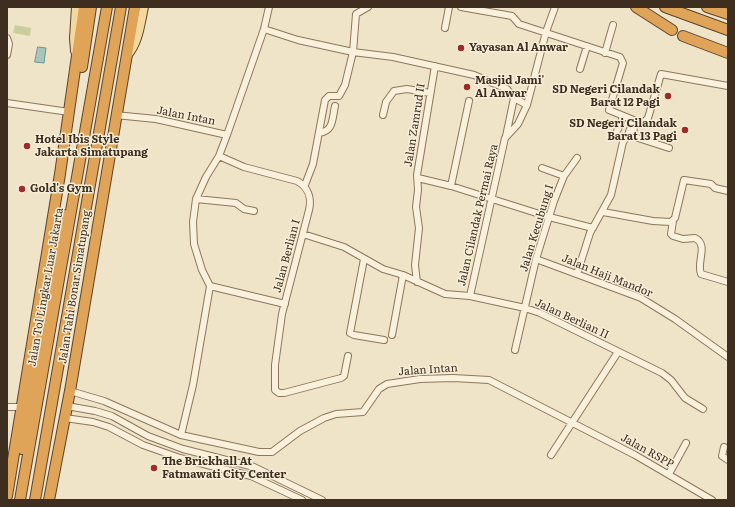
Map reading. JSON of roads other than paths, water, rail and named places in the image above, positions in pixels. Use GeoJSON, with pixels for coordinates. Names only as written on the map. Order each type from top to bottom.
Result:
{"type":"FeatureCollection","features":[{"type":"Feature","properties":{"kind":"highway"},"geometry":{"type":"LineString","coordinates":[[7,496],[54,213],[84,7]]}},
{"type":"Feature","properties":{"kind":"highway"},"geometry":{"type":"LineString","coordinates":[[69,110],[74,103],[77,94],[91,7]]}},
{"type":"Feature","properties":{"kind":"highway"},"geometry":{"type":"LineString","coordinates":[[97,65],[95,57],[100,7]]}},
{"type":"Feature","properties":{"kind":"highway","name":"Jalan Tol Lingkar Luar Jakarta"},"geometry":{"type":"LineString","coordinates":[[20,500],[107,7]]}},
{"type":"Feature","properties":{"kind":"highway"},"geometry":{"type":"LineString","coordinates":[[35,500],[122,7]]}},
{"type":"Feature","properties":{"kind":"highway"},"geometry":{"type":"LineString","coordinates":[[118,30],[122,25],[127,7]]}},
{"type":"Feature","properties":{"kind":"highway","name":"Jalan Tahi Bonar Simatupang"},"geometry":{"type":"LineString","coordinates":[[49,500],[53,477],[72,407],[70,391],[115,115],[135,7]]}},
{"type":"Feature","properties":{"kind":"highway"},"geometry":{"type":"LineString","coordinates":[[636,7],[672,30]]}},
{"type":"Feature","properties":{"kind":"highway"},"geometry":{"type":"LineString","coordinates":[[665,7],[728,30]]}},
{"type":"Feature","properties":{"kind":"highway"},"geometry":{"type":"LineString","coordinates":[[707,7],[728,14]]}},
{"type":"Feature","properties":{"kind":"highway"},"geometry":{"type":"LineString","coordinates":[[683,36],[728,53]]}},
{"type":"Feature","properties":{"kind":"highway"},"geometry":{"type":"LineString","coordinates":[[100,49],[114,51]]}},
{"type":"Feature","properties":{"kind":"highway"},"geometry":{"type":"LineString","coordinates":[[12,500],[59,239],[84,114],[87,105],[91,102]]}},
{"type":"Feature","properties":{"kind":"highway"},"geometry":{"type":"LineString","coordinates":[[53,477],[52,453],[90,236],[96,186],[92,174]]}},
{"type":"Feature","properties":{"kind":"main road"},"geometry":{"type":"LineString","coordinates":[[76,7],[74,38],[76,58]]}},
{"type":"Feature","properties":{"kind":"main road"},"geometry":{"type":"LineString","coordinates":[[125,58],[134,48],[138,37],[144,7]]}},
{"type":"Feature","properties":{"kind":"street"},"geometry":{"type":"LineString","coordinates":[[227,135],[264,29],[269,7]]}},
{"type":"Feature","properties":{"kind":"street"},"geometry":{"type":"LineString","coordinates":[[218,156],[244,167],[297,181],[305,185],[311,172],[326,100],[329,96],[337,96],[342,93],[353,52],[356,14],[368,7]]}},
{"type":"Feature","properties":{"kind":"street"},"geometry":{"type":"LineString","coordinates":[[445,28],[449,7]]}},
{"type":"Feature","properties":{"kind":"street"},"geometry":{"type":"LineString","coordinates":[[461,7],[512,16],[519,24],[620,57],[623,63],[609,109],[611,112],[635,120],[644,122],[648,118],[659,76],[662,74],[728,86]]}},
{"type":"Feature","properties":{"kind":"street","name":"Jalan Cilandak Permai Raya"},"geometry":{"type":"LineString","coordinates":[[505,138],[518,124],[527,105],[546,32],[555,7]]}},
{"type":"Feature","properties":{"kind":"street"},"geometry":{"type":"LineString","coordinates":[[605,53],[613,25]]}},
{"type":"Feature","properties":{"kind":"street"},"geometry":{"type":"LineString","coordinates":[[264,29],[298,40],[353,52],[435,66],[474,75],[508,89],[514,98],[527,105]]}},
{"type":"Feature","properties":{"kind":"street"},"geometry":{"type":"LineString","coordinates":[[7,55],[8,41]]}},
{"type":"Feature","properties":{"kind":"street"},"geometry":{"type":"LineString","coordinates":[[580,69],[587,46]]}},
{"type":"Feature","properties":{"kind":"street","name":"Jalan Zamrud II"},"geometry":{"type":"LineString","coordinates":[[417,282],[415,265],[419,228],[416,206],[417,175],[435,66]]}},
{"type":"Feature","properties":{"kind":"street"},"geometry":{"type":"LineString","coordinates":[[383,115],[386,102],[394,91],[407,89],[430,93]]}},
{"type":"Feature","properties":{"kind":"street","name":"Jalan Cilandak Permai Raya"},"geometry":{"type":"LineString","coordinates":[[470,296],[514,98]]}},
{"type":"Feature","properties":{"kind":"street"},"geometry":{"type":"LineString","coordinates":[[451,186],[469,102]]}},
{"type":"Feature","properties":{"kind":"street"},"geometry":{"type":"LineString","coordinates":[[7,103],[69,110]]}},
{"type":"Feature","properties":{"kind":"street"},"geometry":{"type":"LineString","coordinates":[[319,133],[326,132],[330,128],[335,106]]}},
{"type":"Feature","properties":{"kind":"street","name":"Jalan Intan"},"geometry":{"type":"LineString","coordinates":[[115,115],[156,119],[227,135],[196,199],[193,222],[194,244],[202,270],[210,286]]}},
{"type":"Feature","properties":{"kind":"street"},"geometry":{"type":"LineString","coordinates":[[616,136],[623,116]]}},
{"type":"Feature","properties":{"kind":"street"},"geometry":{"type":"LineString","coordinates":[[577,274],[593,228],[611,195],[623,142],[635,120]]}},
{"type":"Feature","properties":{"kind":"street"},"geometry":{"type":"LineString","coordinates":[[635,120],[633,134],[635,137],[669,148]]}},
{"type":"Feature","properties":{"kind":"street","name":"Jalan Kecubung I"},"geometry":{"type":"LineString","coordinates":[[515,350],[536,259],[549,217],[564,176],[577,158]]}},
{"type":"Feature","properties":{"kind":"street"},"geometry":{"type":"LineString","coordinates":[[542,168],[564,176]]}},
{"type":"Feature","properties":{"kind":"street"},"geometry":{"type":"LineString","coordinates":[[418,178],[451,186],[549,217],[593,228]]}},
{"type":"Feature","properties":{"kind":"street"},"geometry":{"type":"LineString","coordinates":[[728,191],[715,188],[711,184],[684,180],[671,234],[683,239],[695,238],[701,242],[701,274],[728,282]]}},
{"type":"Feature","properties":{"kind":"street","name":"Jalan Berlian I"},"geometry":{"type":"LineString","coordinates":[[210,286],[285,304],[310,204],[305,185]]}},
{"type":"Feature","properties":{"kind":"street"},"geometry":{"type":"LineString","coordinates":[[196,199],[236,203],[244,209],[254,211]]}},
{"type":"Feature","properties":{"kind":"street"},"geometry":{"type":"LineString","coordinates":[[603,212],[653,221],[673,221]]}},
{"type":"Feature","properties":{"kind":"street","name":"Jalan Berlian II"},"geometry":{"type":"LineString","coordinates":[[302,234],[344,247],[383,269],[403,275],[445,294],[470,296],[525,308],[556,321],[662,373],[671,380],[685,398],[702,409]]}},
{"type":"Feature","properties":{"kind":"street"},"geometry":{"type":"LineString","coordinates":[[364,259],[350,333],[384,340]]}},
{"type":"Feature","properties":{"kind":"street","name":"Jalan Haji Mandor"},"geometry":{"type":"LineString","coordinates":[[536,259],[641,298],[653,304],[728,357]]}},
{"type":"Feature","properties":{"kind":"street"},"geometry":{"type":"LineString","coordinates":[[392,335],[403,275]]}},
{"type":"Feature","properties":{"kind":"street"},"geometry":{"type":"LineString","coordinates":[[181,435],[195,372],[210,286]]}},
{"type":"Feature","properties":{"kind":"street"},"geometry":{"type":"LineString","coordinates":[[285,304],[275,365],[275,388],[277,391],[284,393],[341,378],[344,376],[348,356]]}},
{"type":"Feature","properties":{"kind":"street"},"geometry":{"type":"LineString","coordinates":[[551,455],[618,352]]}},
{"type":"Feature","properties":{"kind":"street","name":"Jalan Intan"},"geometry":{"type":"LineString","coordinates":[[70,391],[104,401],[181,435],[259,452],[272,452],[300,432],[324,418],[336,414],[363,412],[379,389],[387,384],[420,379],[453,378],[489,380],[572,422]]}},
{"type":"Feature","properties":{"kind":"street"},"geometry":{"type":"LineString","coordinates":[[72,407],[112,416],[148,436],[183,449],[254,467],[322,500]]}},
{"type":"Feature","properties":{"kind":"street"},"geometry":{"type":"LineString","coordinates":[[7,408],[21,408]]}},
{"type":"Feature","properties":{"kind":"street"},"geometry":{"type":"LineString","coordinates":[[70,418],[109,427],[143,444],[180,458],[251,476],[302,500]]}},
{"type":"Feature","properties":{"kind":"street","name":"Jalan RSPP"},"geometry":{"type":"LineString","coordinates":[[572,422],[669,474],[712,500]]}},
{"type":"Feature","properties":{"kind":"street"},"geometry":{"type":"LineString","coordinates":[[669,474],[686,443]]}},
{"type":"Feature","properties":{"kind":"street"},"geometry":{"type":"LineString","coordinates":[[724,447],[722,456],[728,460]]}},
{"type":"Feature","properties":{"kind":"street"},"geometry":{"type":"LineString","coordinates":[[263,481],[266,472]]}},
{"type":"Feature","properties":{"kind":"water"},"geometry":{"type":"Polygon","coordinates":[[[38,47],[46,48],[44,63],[35,62],[38,47]]]}},
{"type":"Feature","properties":{"kind":"place","name":"Yayasan Al Anwar"},"geometry":{"type":"Point","coordinates":[461,48]}},
{"type":"Feature","properties":{"kind":"place","name":"Masjid Jami' Al Anwar"},"geometry":{"type":"Point","coordinates":[467,87]}},
{"type":"Feature","properties":{"kind":"place","name":"SD Negeri Cilandak Barat 12 Pagi"},"geometry":{"type":"Point","coordinates":[668,96]}},
{"type":"Feature","properties":{"kind":"place","name":"SD Negeri Cilandak Barat 13 Pagi"},"geometry":{"type":"Point","coordinates":[685,130]}},
{"type":"Feature","properties":{"kind":"place","name":"Hotel Ibis Style Jakarta Simatupang"},"geometry":{"type":"Point","coordinates":[27,146]}},
{"type":"Feature","properties":{"kind":"place","name":"Gold's Gym"},"geometry":{"type":"Point","coordinates":[22,189]}},
{"type":"Feature","properties":{"kind":"place","name":"The Brickhall At Fatmawati City Center"},"geometry":{"type":"Point","coordinates":[154,468]}}]}
